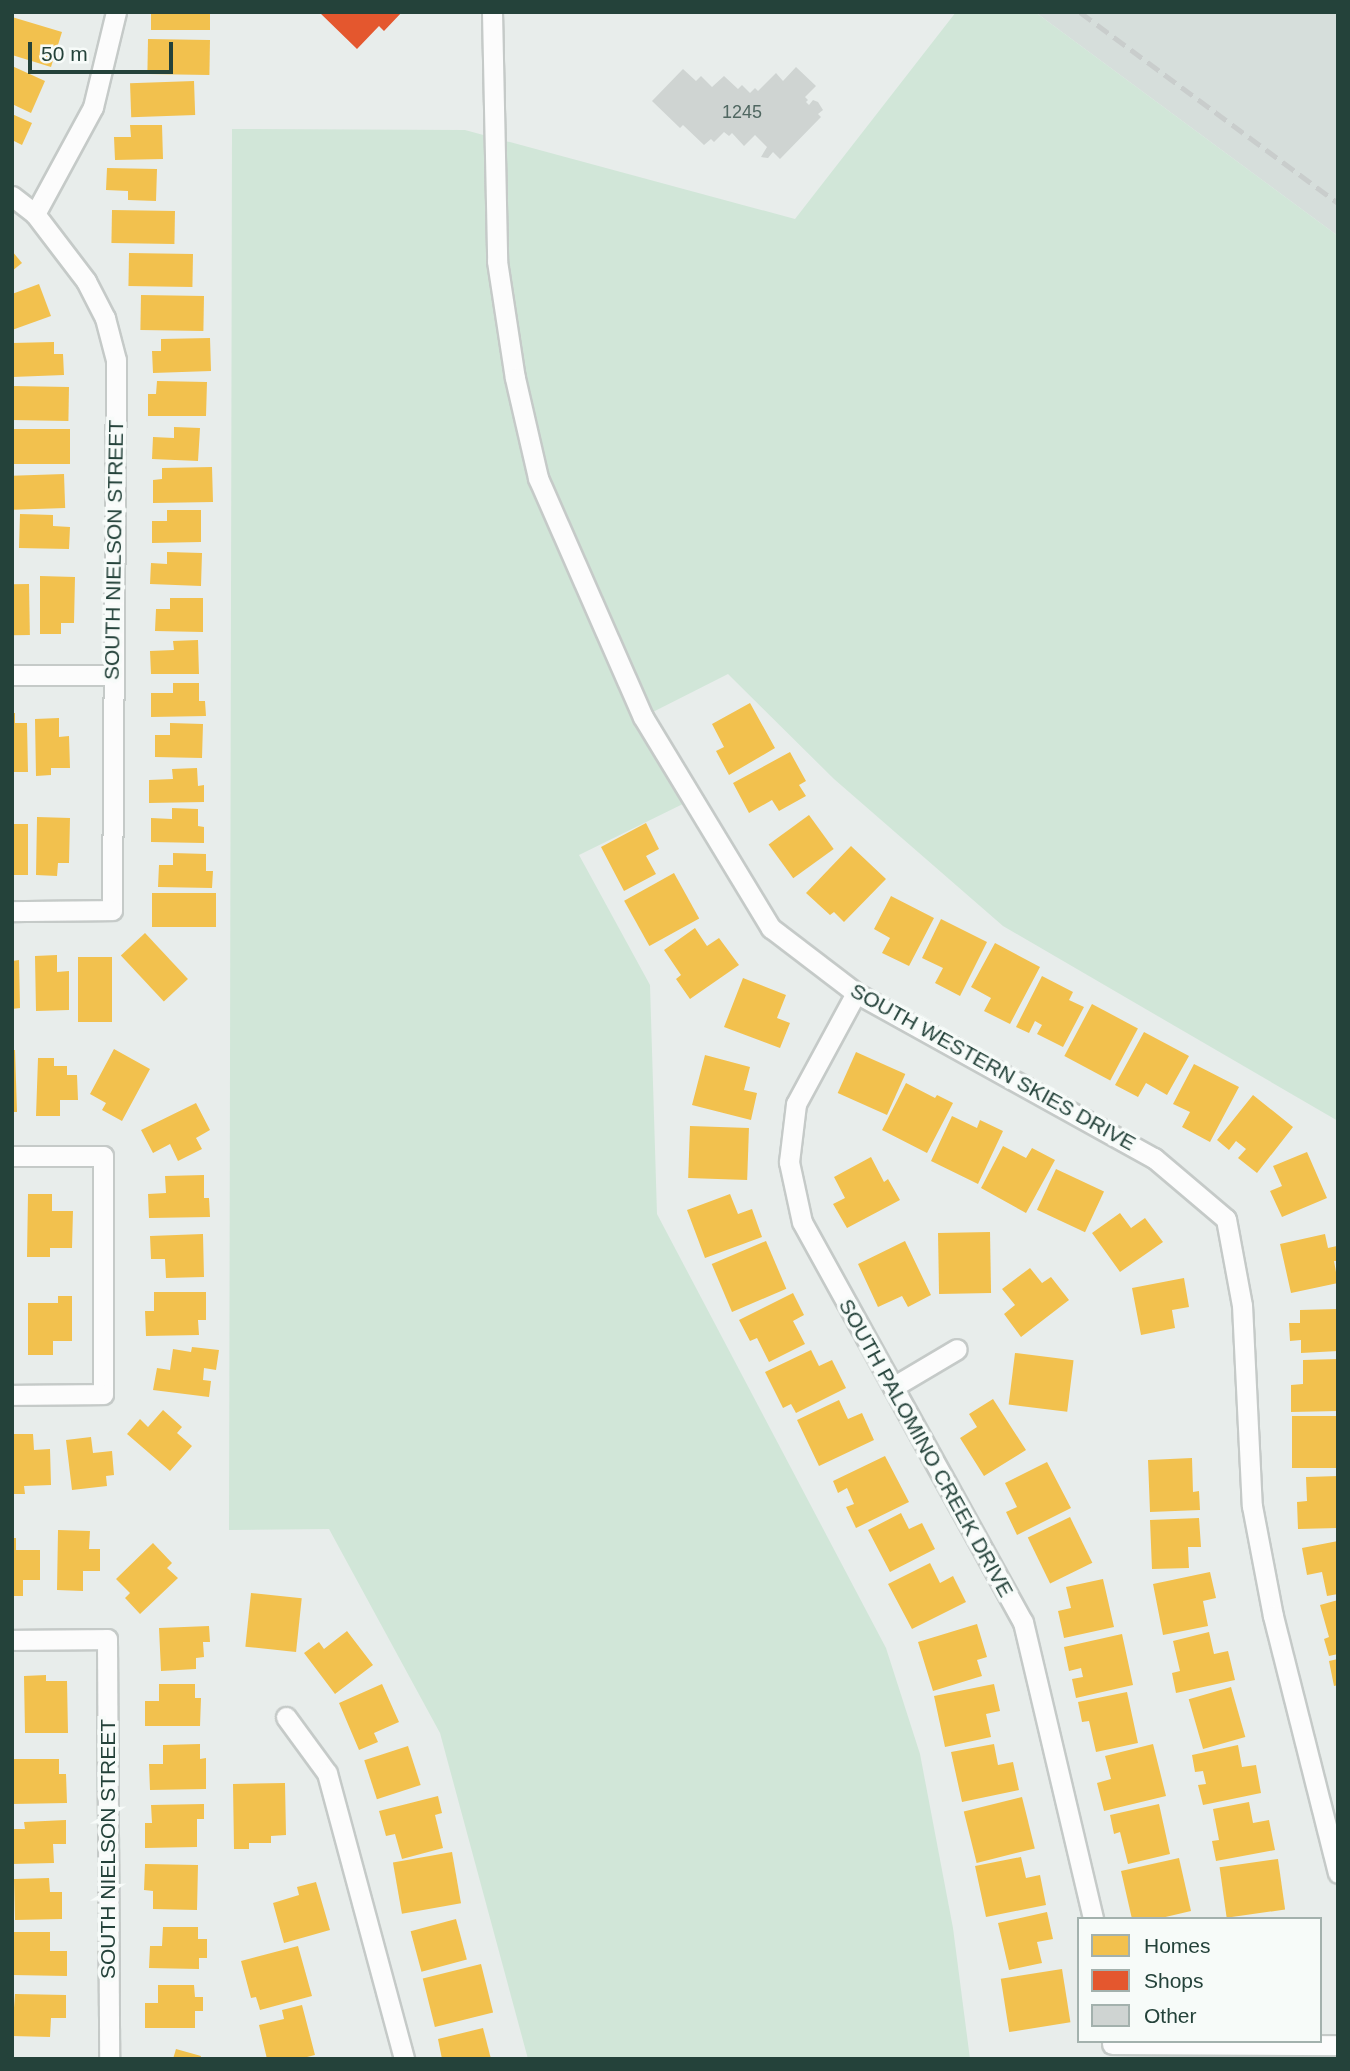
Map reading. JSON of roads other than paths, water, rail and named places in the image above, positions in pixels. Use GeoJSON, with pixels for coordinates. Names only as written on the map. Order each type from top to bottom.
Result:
{"type":"FeatureCollection","features":[{"type":"Feature","properties":{"kind":"street"},"geometry":{"type":"LineString","coordinates":[[35,214],[93,107],[116,12]]}},
{"type":"Feature","properties":{"kind":"street","name":"SOUTH WESTERN SKIES DRIVE"},"geometry":{"type":"LineString","coordinates":[[492,12],[497,261],[515,378],[538,478],[643,717],[771,928],[856,993],[1154,1158],[1226,1219],[1242,1304],[1252,1506],[1273,1616],[1338,1873]]}},
{"type":"Feature","properties":{"kind":"street","name":"SOUTH NIELSON STREET"},"geometry":{"type":"LineString","coordinates":[[12,196],[35,214],[86,281],[105,318],[116,360],[111,910],[12,911]]}},
{"type":"Feature","properties":{"kind":"street"},"geometry":{"type":"LineString","coordinates":[[12,675],[112,675]]}},
{"type":"Feature","properties":{"kind":"street","name":"SOUTH PALOMINO CREEK DRIVE"},"geometry":{"type":"LineString","coordinates":[[856,993],[796,1104],[789,1162],[802,1222],[1023,1622],[1093,1917]]}},
{"type":"Feature","properties":{"kind":"street"},"geometry":{"type":"LineString","coordinates":[[12,1156],[103,1156],[103,1394],[12,1395]]}},
{"type":"Feature","properties":{"kind":"street"},"geometry":{"type":"LineString","coordinates":[[893,1387],[957,1349]]}},
{"type":"Feature","properties":{"kind":"street","name":"SOUTH NIELSON STREET"},"geometry":{"type":"LineString","coordinates":[[12,1640],[107,1639],[109,2059]]}},
{"type":"Feature","properties":{"kind":"street"},"geometry":{"type":"LineString","coordinates":[[286,1717],[327,1773],[404,2059]]}},
{"type":"Feature","properties":{"kind":"street"},"geometry":{"type":"LineString","coordinates":[[1112,2048],[1338,2045]]}},
{"type":"Feature","properties":{"kind":"railway"},"geometry":{"type":"LineString","coordinates":[[1080,12],[1338,203]]}}]}
